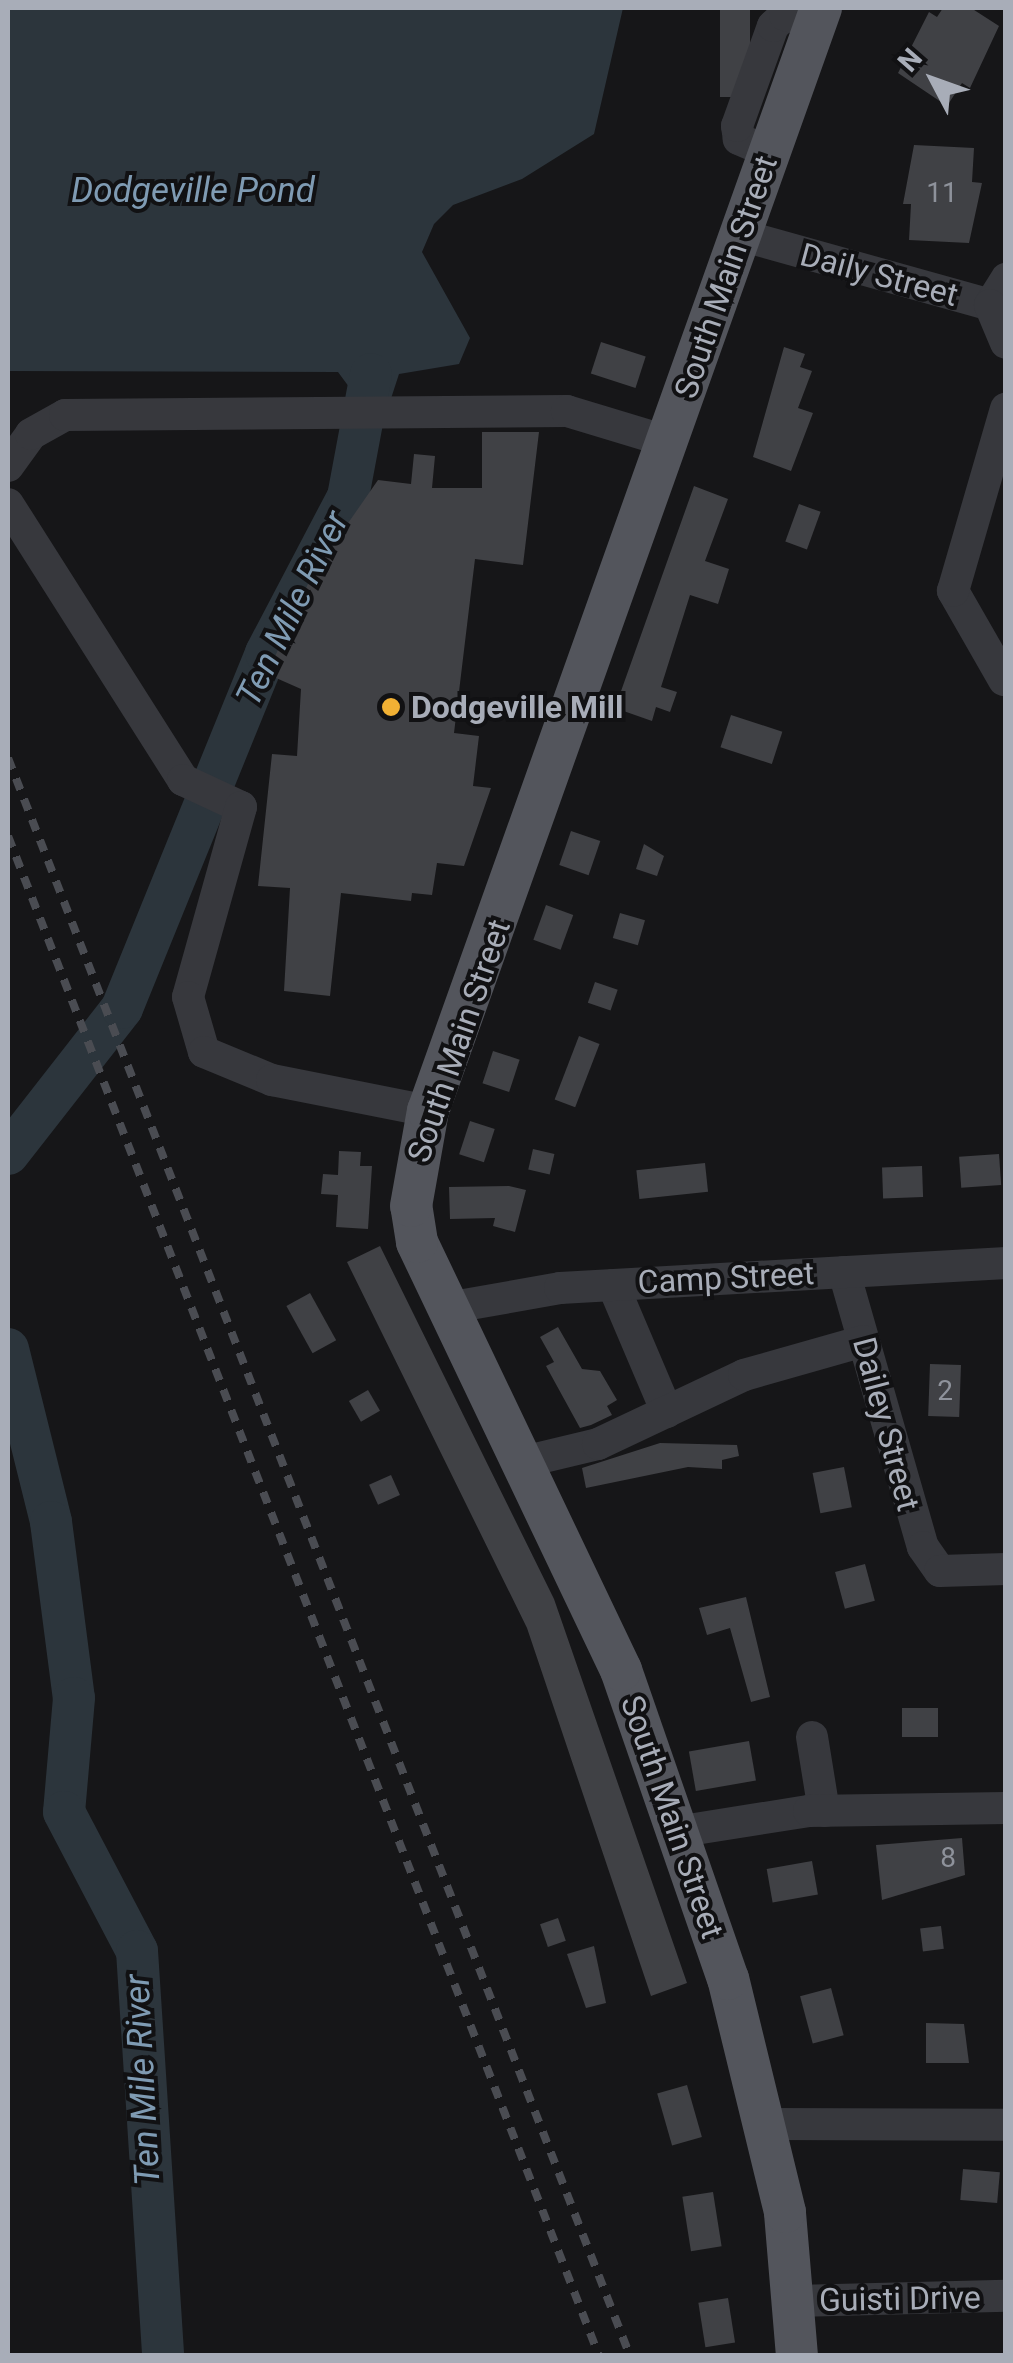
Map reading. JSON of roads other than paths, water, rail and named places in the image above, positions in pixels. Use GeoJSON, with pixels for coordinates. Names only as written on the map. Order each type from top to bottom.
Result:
{"type":"FeatureCollection","features":[{"type":"Feature","properties":{"kind":"main road","name":"South Main Street"},"geometry":{"type":"LineString","coordinates":[[797,2356],[795,2301],[768,2124],[676,1832],[620,1670],[526,1460],[447,1308],[410,1206],[428,1111],[670,442],[818,15]]}},
{"type":"Feature","properties":{"kind":"street","name":"Daily Street"},"geometry":{"type":"LineString","coordinates":[[740,235],[998,292]]}},
{"type":"Feature","properties":{"kind":"street"},"geometry":{"type":"LineString","coordinates":[[998,292],[1006,343]]}},
{"type":"Feature","properties":{"kind":"street"},"geometry":{"type":"LineString","coordinates":[[8,466],[31,434],[65,415],[392,406],[567,411],[670,442]]}},
{"type":"Feature","properties":{"kind":"street"},"geometry":{"type":"LineString","coordinates":[[1004,680],[953,591],[1006,408]]}},
{"type":"Feature","properties":{"kind":"street"},"geometry":{"type":"LineString","coordinates":[[8,504],[183,780],[241,807],[188,997],[204,1052],[272,1080],[428,1111]]}},
{"type":"Feature","properties":{"kind":"street","name":"Camp Street"},"geometry":{"type":"LineString","coordinates":[[447,1308],[613,1284],[1006,1262]]}},
{"type":"Feature","properties":{"kind":"street","name":"Dailey Street"},"geometry":{"type":"LineString","coordinates":[[844,1272],[912,1522],[940,1571],[1006,1569]]}},
{"type":"Feature","properties":{"kind":"street"},"geometry":{"type":"LineString","coordinates":[[613,1284],[666,1412]]}},
{"type":"Feature","properties":{"kind":"street"},"geometry":{"type":"LineString","coordinates":[[526,1460],[598,1444],[744,1375],[863,1341]]}},
{"type":"Feature","properties":{"kind":"street"},"geometry":{"type":"LineString","coordinates":[[812,1737],[824,1811]]}},
{"type":"Feature","properties":{"kind":"street"},"geometry":{"type":"LineString","coordinates":[[676,1832],[824,1811],[1006,1808]]}},
{"type":"Feature","properties":{"kind":"street"},"geometry":{"type":"LineString","coordinates":[[768,2124],[1006,2125]]}},
{"type":"Feature","properties":{"kind":"street","name":"Guisti Drive"},"geometry":{"type":"LineString","coordinates":[[795,2301],[1006,2296]]}},
{"type":"Feature","properties":{"kind":"water","name":"Dodgeville Pond"},"geometry":{"type":"Polygon","coordinates":[[[8,8],[623,8],[594,134],[522,179],[453,205],[434,224],[422,252],[470,338],[459,364],[399,374],[385,417],[348,416],[352,391],[338,372],[8,371],[8,8]]]}},
{"type":"Feature","properties":{"kind":"waterway","name":"Ten Mile River"},"geometry":{"type":"LineString","coordinates":[[8,1154],[122,1008],[266,653],[348,497],[371,374]]}},
{"type":"Feature","properties":{"kind":"waterway","name":"Ten Mile River"},"geometry":{"type":"LineString","coordinates":[[8,1349],[51,1522],[74,1698],[64,1812],[137,1951],[163,2356]]}},
{"type":"Feature","properties":{"kind":"railway"},"geometry":{"type":"LineString","coordinates":[[8,758],[630,2356]]}},
{"type":"Feature","properties":{"kind":"railway"},"geometry":{"type":"LineString","coordinates":[[8,836],[599,2356]]}},
{"type":"Feature","properties":{"kind":"place","name":"Dodgeville Mill"},"geometry":{"type":"Point","coordinates":[391,707]}}]}
